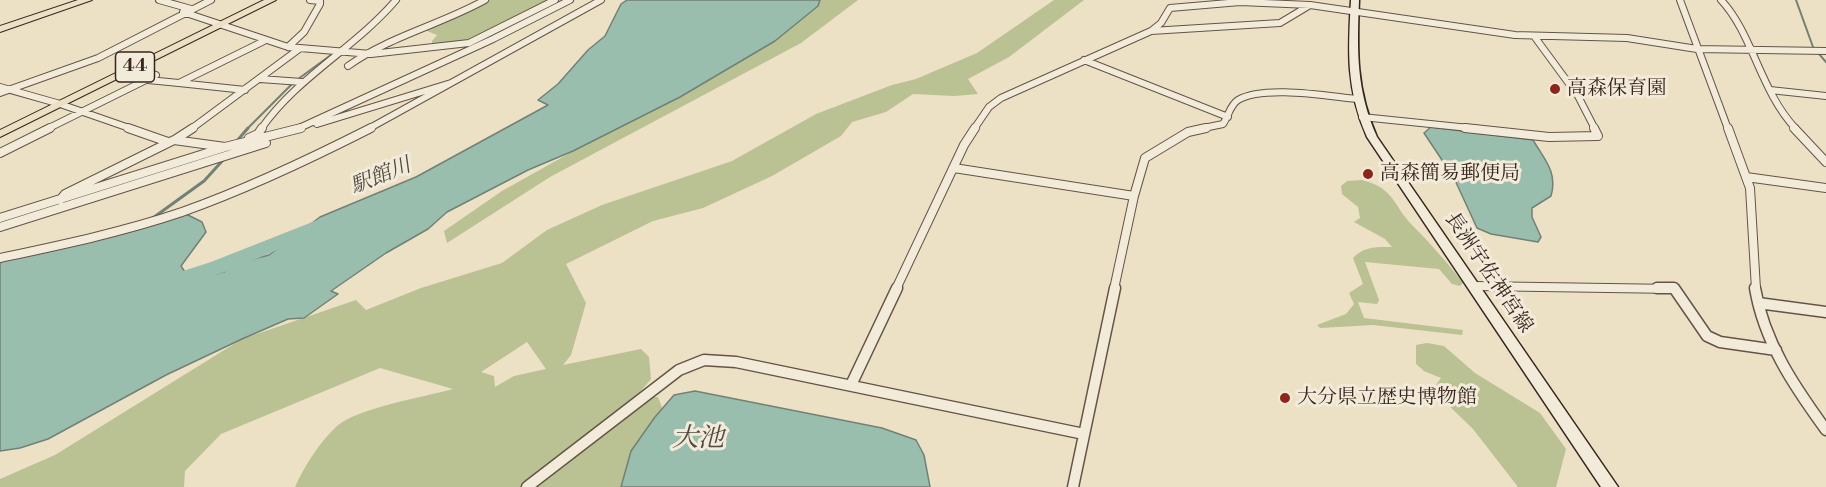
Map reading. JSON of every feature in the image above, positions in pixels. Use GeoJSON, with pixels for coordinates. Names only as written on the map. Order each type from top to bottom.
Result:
{"type":"FeatureCollection","features":[{"type":"Feature","properties":{"kind":"main road"},"geometry":{"type":"LineString","coordinates":[[0,27],[76,0]]}},
{"type":"Feature","properties":{"kind":"main road"},"geometry":{"type":"LineString","coordinates":[[0,27],[87,0]]}},
{"type":"Feature","properties":{"kind":"main road","name":"44"},"geometry":{"type":"LineString","coordinates":[[0,134],[271,0]]}},
{"type":"Feature","properties":{"kind":"main road","name":"長洲宇佐神宮線"},"geometry":{"type":"LineString","coordinates":[[1355,5],[1352,73],[1356,99],[1362,117],[1391,167],[1610,487]]}},
{"type":"Feature","properties":{"kind":"street"},"geometry":{"type":"LineString","coordinates":[[159,0],[191,9]]}},
{"type":"Feature","properties":{"kind":"street"},"geometry":{"type":"LineString","coordinates":[[0,93],[98,58],[210,0]]}},
{"type":"Feature","properties":{"kind":"street"},"geometry":{"type":"LineString","coordinates":[[288,47],[304,32],[322,1],[310,0]]}},
{"type":"Feature","properties":{"kind":"street"},"geometry":{"type":"LineString","coordinates":[[0,218],[60,201],[258,134],[279,105],[302,82],[335,53],[379,20],[396,0]]}},
{"type":"Feature","properties":{"kind":"street"},"geometry":{"type":"LineString","coordinates":[[348,66],[361,55],[460,14],[485,0]]}},
{"type":"Feature","properties":{"kind":"street"},"geometry":{"type":"LineString","coordinates":[[183,12],[223,24],[264,41],[288,47],[361,55],[425,50],[474,41],[555,0]]}},
{"type":"Feature","properties":{"kind":"street"},"geometry":{"type":"LineString","coordinates":[[0,227],[235,154],[292,132],[457,57],[570,0]]}},
{"type":"Feature","properties":{"kind":"street"},"geometry":{"type":"LineString","coordinates":[[0,258],[110,231],[204,204],[387,119],[469,77],[601,0]]}},
{"type":"Feature","properties":{"kind":"street"},"geometry":{"type":"LineString","coordinates":[[1680,0],[1750,188],[1749,218],[1758,303],[1776,350],[1801,394],[1826,430]]}},
{"type":"Feature","properties":{"kind":"street"},"geometry":{"type":"LineString","coordinates":[[1720,0],[1732,12],[1770,90],[1796,131],[1826,162]]}},
{"type":"Feature","properties":{"kind":"street"},"geometry":{"type":"LineString","coordinates":[[851,386],[970,134],[994,102],[1151,31],[1161,23],[1167,9],[1200,1],[1355,5],[1534,36],[1634,39],[1697,49],[1826,51]]}},
{"type":"Feature","properties":{"kind":"street"},"geometry":{"type":"LineString","coordinates":[[1151,31],[1280,23],[1310,5]]}},
{"type":"Feature","properties":{"kind":"street"},"geometry":{"type":"LineString","coordinates":[[1362,117],[1548,137],[1598,136],[1578,96],[1534,36]]}},
{"type":"Feature","properties":{"kind":"street"},"geometry":{"type":"LineString","coordinates":[[179,83],[264,41]]}},
{"type":"Feature","properties":{"kind":"street"},"geometry":{"type":"LineString","coordinates":[[60,201],[65,194],[171,141],[299,49]]}},
{"type":"Feature","properties":{"kind":"street"},"geometry":{"type":"LineString","coordinates":[[425,50],[457,57]]}},
{"type":"Feature","properties":{"kind":"street"},"geometry":{"type":"LineString","coordinates":[[1084,60],[1228,117]]}},
{"type":"Feature","properties":{"kind":"street"},"geometry":{"type":"LineString","coordinates":[[0,153],[148,80],[156,73],[134,68]]}},
{"type":"Feature","properties":{"kind":"street"},"geometry":{"type":"LineString","coordinates":[[0,87],[60,104],[171,141],[225,147],[292,132],[469,77]]}},
{"type":"Feature","properties":{"kind":"street"},"geometry":{"type":"LineString","coordinates":[[260,79],[302,82]]}},
{"type":"Feature","properties":{"kind":"street"},"geometry":{"type":"LineString","coordinates":[[148,80],[245,90]]}},
{"type":"Feature","properties":{"kind":"street"},"geometry":{"type":"LineString","coordinates":[[1770,90],[1826,96]]}},
{"type":"Feature","properties":{"kind":"street"},"geometry":{"type":"LineString","coordinates":[[1073,487],[1134,196],[1145,158],[1188,132],[1218,125],[1228,117],[1234,103],[1255,95],[1356,99]]}},
{"type":"Feature","properties":{"kind":"street"},"geometry":{"type":"LineString","coordinates":[[363,111],[387,119]]}},
{"type":"Feature","properties":{"kind":"street"},"geometry":{"type":"LineString","coordinates":[[954,168],[1134,196]]}},
{"type":"Feature","properties":{"kind":"street"},"geometry":{"type":"LineString","coordinates":[[1746,177],[1826,188]]}},
{"type":"Feature","properties":{"kind":"street"},"geometry":{"type":"LineString","coordinates":[[1474,286],[1674,288],[1707,336],[1720,342],[1776,350]]}},
{"type":"Feature","properties":{"kind":"street"},"geometry":{"type":"LineString","coordinates":[[1758,303],[1826,312]]}},
{"type":"Feature","properties":{"kind":"street"},"geometry":{"type":"LineString","coordinates":[[527,487],[660,384],[695,362],[715,359],[1084,434]]}},
{"type":"Feature","properties":{"kind":"shaded area"},"geometry":{"type":"Polygon","coordinates":[[[485,0],[552,0],[472,41],[432,48],[432,41],[437,35],[422,29],[461,9],[468,9],[485,0]]]}},
{"type":"Feature","properties":{"kind":"shaded area"},"geometry":{"type":"Polygon","coordinates":[[[820,0],[858,0],[801,43],[550,177],[447,243],[444,231],[502,191],[602,135],[680,97],[775,41],[818,6],[820,0]]]}},
{"type":"Feature","properties":{"kind":"shaded area"},"geometry":{"type":"Polygon","coordinates":[[[1054,0],[1084,0],[1009,57],[968,79],[978,94],[954,96],[913,94],[886,112],[852,122],[841,136],[772,176],[703,208],[653,221],[566,264],[586,303],[571,355],[563,365],[641,349],[649,357],[651,379],[635,398],[658,397],[666,418],[638,487],[295,487],[318,447],[337,426],[375,408],[453,389],[380,368],[221,434],[185,471],[184,487],[0,487],[0,479],[55,455],[242,339],[356,300],[366,310],[421,288],[502,263],[547,230],[602,205],[732,161],[816,114],[892,85],[916,79],[977,53],[1054,0]],[[527,342],[481,372],[494,376],[495,387],[514,376],[546,369],[527,342]]]}},
{"type":"Feature","properties":{"kind":"shaded area"},"geometry":{"type":"Polygon","coordinates":[[[1362,180],[1388,193],[1406,218],[1463,283],[1460,286],[1452,284],[1439,269],[1365,262],[1379,300],[1377,304],[1358,302],[1364,318],[1463,330],[1462,335],[1373,325],[1320,328],[1317,325],[1346,314],[1354,304],[1349,293],[1363,284],[1353,258],[1366,249],[1392,247],[1385,239],[1354,222],[1360,218],[1358,207],[1342,194],[1341,186],[1347,181],[1362,180]]]}},
{"type":"Feature","properties":{"kind":"shaded area"},"geometry":{"type":"Polygon","coordinates":[[[1427,343],[1444,346],[1475,373],[1540,413],[1566,449],[1556,487],[1518,487],[1473,429],[1445,402],[1436,385],[1441,378],[1424,371],[1416,364],[1416,345],[1427,343]]]}},
{"type":"Feature","properties":{"kind":"water"},"geometry":{"type":"Polygon","coordinates":[[[627,0],[820,0],[818,6],[775,41],[680,97],[573,151],[528,170],[447,212],[428,229],[386,253],[331,291],[338,294],[304,318],[288,319],[242,339],[166,375],[48,439],[20,448],[0,451],[0,262],[186,214],[202,222],[206,232],[181,266],[185,272],[198,276],[212,275],[224,272],[238,263],[269,255],[320,217],[416,177],[548,105],[538,100],[558,84],[588,50],[605,36],[621,4],[627,0]]]}},
{"type":"Feature","properties":{"kind":"water"},"geometry":{"type":"Polygon","coordinates":[[[1431,127],[1533,140],[1549,166],[1553,180],[1551,196],[1532,208],[1532,217],[1541,237],[1538,242],[1491,234],[1477,228],[1454,178],[1424,133],[1431,127]]]}},
{"type":"Feature","properties":{"kind":"water","name":"大池"},"geometry":{"type":"Polygon","coordinates":[[[695,391],[882,428],[916,440],[924,455],[930,487],[621,487],[631,451],[655,417],[674,395],[695,391]]]}},
{"type":"Feature","properties":{"kind":"waterway"},"geometry":{"type":"LineString","coordinates":[[1796,0],[1813,47],[1826,62]]}},
{"type":"Feature","properties":{"kind":"waterway"},"geometry":{"type":"LineString","coordinates":[[248,128],[294,82],[335,52]]}},
{"type":"Feature","properties":{"kind":"waterway"},"geometry":{"type":"LineString","coordinates":[[236,142],[248,128]]}},
{"type":"Feature","properties":{"kind":"waterway"},"geometry":{"type":"LineString","coordinates":[[150,220],[204,181],[224,159]]}},
{"type":"Feature","properties":{"kind":"waterway","name":"駅館川"},"geometry":{"type":"LineString","coordinates":[[168,283],[218,267],[325,223]]}},
{"type":"Feature","properties":{"kind":"place","name":"高森保育園"},"geometry":{"type":"Point","coordinates":[1555,89]}},
{"type":"Feature","properties":{"kind":"place","name":"高森簡易郵便局"},"geometry":{"type":"Point","coordinates":[1368,174]}},
{"type":"Feature","properties":{"kind":"place","name":"大分県立歴史博物館"},"geometry":{"type":"Point","coordinates":[1285,398]}}]}
